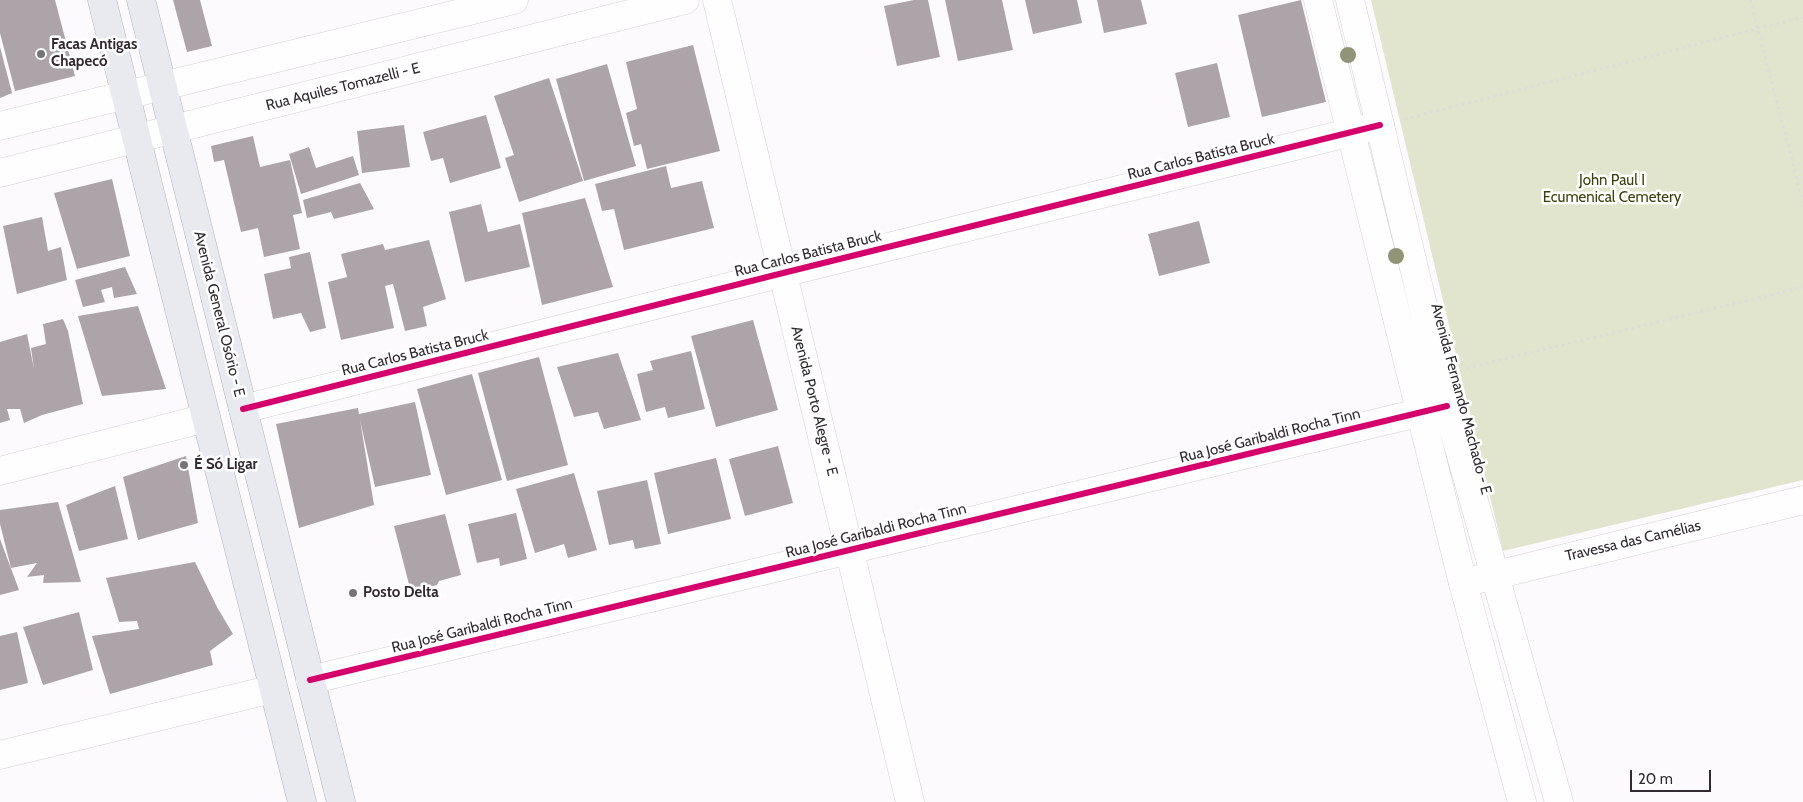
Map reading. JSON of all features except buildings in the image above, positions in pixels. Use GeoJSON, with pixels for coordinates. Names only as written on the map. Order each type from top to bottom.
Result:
{"type":"FeatureCollection","features":[{"type":"Feature","properties":{"kind":"main road"},"geometry":{"type":"LineString","coordinates":[[102,0],[302,802]]}},
{"type":"Feature","properties":{"kind":"main road","name":"Avenida General Osório - E"},"geometry":{"type":"LineString","coordinates":[[141,0],[341,802]]}},
{"type":"Feature","properties":{"kind":"main road"},"geometry":{"type":"LineString","coordinates":[[206,418],[243,409]]}},
{"type":"Feature","properties":{"kind":"main road"},"geometry":{"type":"LineString","coordinates":[[274,689],[310,680]]}},
{"type":"Feature","properties":{"kind":"street"},"geometry":{"type":"LineString","coordinates":[[0,126],[514,0]]}},
{"type":"Feature","properties":{"kind":"street","name":"Rua Aquiles Tomazelli - E"},"geometry":{"type":"LineString","coordinates":[[0,173],[685,0]]}},
{"type":"Feature","properties":{"kind":"street","name":"Avenida Porto Alegre - E"},"geometry":{"type":"LineString","coordinates":[[717,0],[910,802]]}},
{"type":"Feature","properties":{"kind":"street"},"geometry":{"type":"LineString","coordinates":[[1318,0],[1463,583],[1522,802]]}},
{"type":"Feature","properties":{"kind":"street","name":"Avenida Fernando Machado - E"},"geometry":{"type":"LineString","coordinates":[[1350,0],[1447,406],[1559,802]]}},
{"type":"Feature","properties":{"kind":"street"},"geometry":{"type":"LineString","coordinates":[[450,16],[460,57]]}},
{"type":"Feature","properties":{"kind":"street","name":"Rua Carlos Batista Bruck"},"geometry":{"type":"LineString","coordinates":[[243,409],[783,272],[1380,125]]}},
{"type":"Feature","properties":{"kind":"street","name":"Rua José Garibaldi Rocha Tinn"},"geometry":{"type":"LineString","coordinates":[[310,680],[1447,406]]}},
{"type":"Feature","properties":{"kind":"street"},"geometry":{"type":"LineString","coordinates":[[0,471],[206,418]]}},
{"type":"Feature","properties":{"kind":"street","name":"Travessa das Camélias"},"geometry":{"type":"LineString","coordinates":[[1463,583],[1803,500]]}},
{"type":"Feature","properties":{"kind":"street"},"geometry":{"type":"LineString","coordinates":[[0,755],[274,689]]}},
{"type":"Feature","properties":{"kind":"path"},"geometry":{"type":"LineString","coordinates":[[1750,0],[1803,202]]}},
{"type":"Feature","properties":{"kind":"path"},"geometry":{"type":"LineString","coordinates":[[1380,125],[1803,16]]}},
{"type":"Feature","properties":{"kind":"path"},"geometry":{"type":"LineString","coordinates":[[1440,375],[1803,287]]}},
{"type":"Feature","properties":{"kind":"green space","name":"John Paul I Ecumenical Cemetery"},"geometry":{"type":"Polygon","coordinates":[[[1371,0],[1803,0],[1803,480],[1503,551],[1371,0]]]}},
{"type":"Feature","properties":{"kind":"cycle path"},"geometry":{"type":"LineString","coordinates":[[243,409],[1380,125]]}},
{"type":"Feature","properties":{"kind":"cycle path"},"geometry":{"type":"LineString","coordinates":[[310,680],[1447,406]]}},
{"type":"Feature","properties":{"kind":"place","name":"Facas Antigas Chapecó"},"geometry":{"type":"Point","coordinates":[41,54]}},
{"type":"Feature","properties":{"kind":"place","name":"É Só Ligar"},"geometry":{"type":"Point","coordinates":[184,465]}},
{"type":"Feature","properties":{"kind":"place","name":"Posto Delta"},"geometry":{"type":"Point","coordinates":[353,593]}}]}
